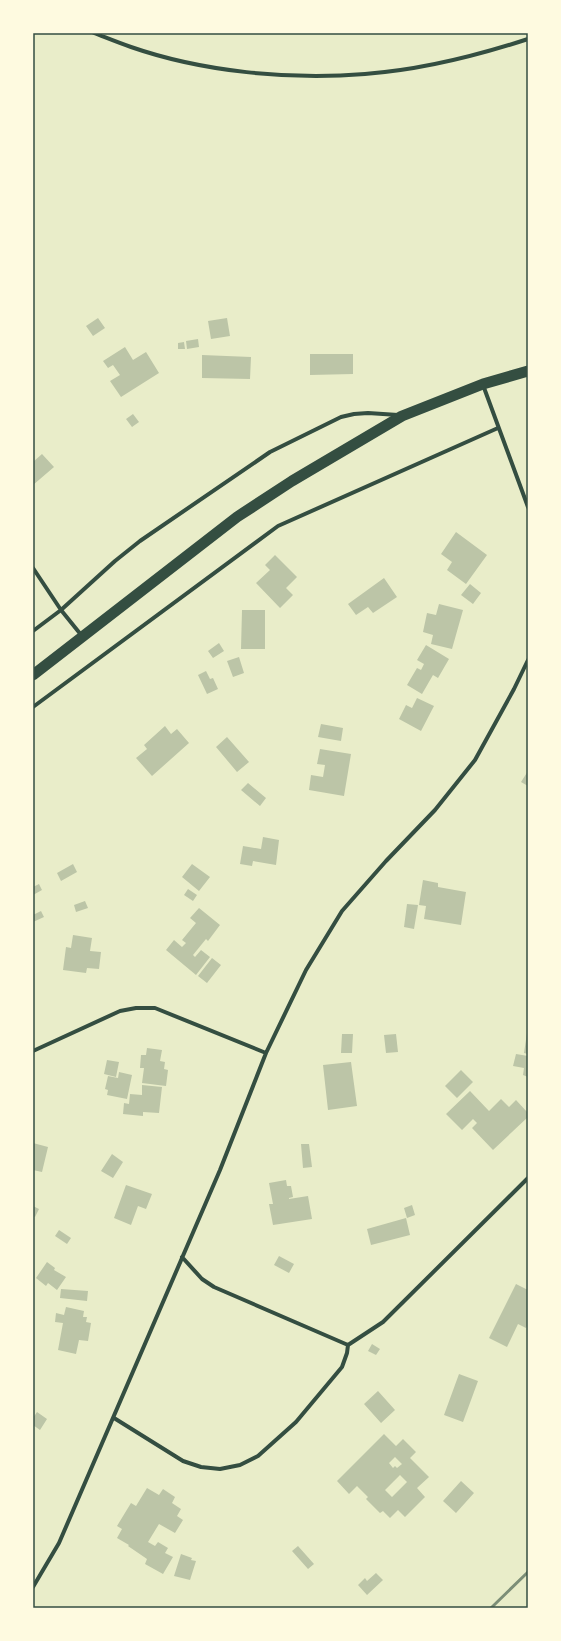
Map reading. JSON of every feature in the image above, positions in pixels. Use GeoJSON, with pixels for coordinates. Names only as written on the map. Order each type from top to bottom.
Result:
{"type":"FeatureCollection","features":[{"type":"Feature","properties":{"kind":"highway"},"geometry":{"type":"LineString","coordinates":[[33,675],[237,517],[299,477],[402,416],[483,384],[528,371]]}},
{"type":"Feature","properties":{"kind":"street"},"geometry":{"type":"LineString","coordinates":[[94,33],[132,48],[192,63],[243,71],[335,76],[366,74],[438,63],[500,48],[528,39]]}},
{"type":"Feature","properties":{"kind":"street"},"geometry":{"type":"LineString","coordinates":[[483,384],[528,507]]}},
{"type":"Feature","properties":{"kind":"street"},"geometry":{"type":"LineString","coordinates":[[33,632],[61,610],[115,561],[140,541],[270,452],[341,417],[368,413],[402,416]]}},
{"type":"Feature","properties":{"kind":"street"},"geometry":{"type":"LineString","coordinates":[[33,707],[278,526],[498,428]]}},
{"type":"Feature","properties":{"kind":"street"},"geometry":{"type":"LineString","coordinates":[[33,568],[61,610],[83,637]]}},
{"type":"Feature","properties":{"kind":"street"},"geometry":{"type":"LineString","coordinates":[[33,1587],[59,1543],[114,1418],[159,1307],[220,1170],[266,1053],[306,970],[342,911],[386,861],[435,810],[475,760],[514,689],[528,660]]}},
{"type":"Feature","properties":{"kind":"street"},"geometry":{"type":"LineString","coordinates":[[33,1052],[120,1012],[136,1008],[155,1008],[266,1053]]}},
{"type":"Feature","properties":{"kind":"street"},"geometry":{"type":"LineString","coordinates":[[114,1418],[183,1461],[201,1467],[220,1469],[240,1465],[258,1456],[296,1422],[342,1367],[348,1345],[383,1322],[528,1178]]}},
{"type":"Feature","properties":{"kind":"street"},"geometry":{"type":"LineString","coordinates":[[182,1257],[202,1279],[214,1287],[348,1345]]}},
{"type":"Feature","properties":{"kind":"building"},"geometry":{"type":"Polygon","coordinates":[[[98,318],[105,328],[93,336],[86,326],[98,318]]]}},
{"type":"Feature","properties":{"kind":"building"},"geometry":{"type":"Polygon","coordinates":[[[227,318],[230,336],[211,339],[208,321],[227,318]]]}},
{"type":"Feature","properties":{"kind":"building"},"geometry":{"type":"Polygon","coordinates":[[[198,339],[199,347],[187,349],[186,341],[198,339]]]}},
{"type":"Feature","properties":{"kind":"building"},"geometry":{"type":"Polygon","coordinates":[[[184,342],[185,349],[178,349],[178,343],[184,342]]]}},
{"type":"Feature","properties":{"kind":"building"},"geometry":{"type":"Polygon","coordinates":[[[125,347],[133,360],[146,352],[159,373],[121,397],[110,381],[120,375],[113,365],[108,368],[103,361],[125,347]]]}},
{"type":"Feature","properties":{"kind":"building"},"geometry":{"type":"Polygon","coordinates":[[[310,354],[353,354],[353,374],[310,375],[310,354]]]}},
{"type":"Feature","properties":{"kind":"building"},"geometry":{"type":"Polygon","coordinates":[[[202,355],[251,357],[250,379],[202,378],[202,355]]]}},
{"type":"Feature","properties":{"kind":"building"},"geometry":{"type":"Polygon","coordinates":[[[133,414],[139,422],[132,427],[126,419],[133,414]]]}},
{"type":"Feature","properties":{"kind":"building"},"geometry":{"type":"Polygon","coordinates":[[[42,454],[54,467],[33,485],[33,462],[42,454]]]}},
{"type":"Feature","properties":{"kind":"building"},"geometry":{"type":"Polygon","coordinates":[[[456,532],[487,555],[466,584],[447,570],[452,562],[441,554],[456,532]]]}},
{"type":"Feature","properties":{"kind":"building"},"geometry":{"type":"Polygon","coordinates":[[[275,555],[297,577],[286,588],[293,595],[280,608],[256,583],[270,570],[265,565],[275,555]]]}},
{"type":"Feature","properties":{"kind":"building"},"geometry":{"type":"Polygon","coordinates":[[[384,578],[397,597],[373,613],[368,607],[356,615],[348,604],[384,578]]]}},
{"type":"Feature","properties":{"kind":"building"},"geometry":{"type":"Polygon","coordinates":[[[470,584],[481,593],[473,604],[461,595],[470,584]]]}},
{"type":"Feature","properties":{"kind":"building"},"geometry":{"type":"Polygon","coordinates":[[[439,604],[463,610],[452,649],[431,644],[433,635],[423,632],[427,613],[436,615],[439,604]]]}},
{"type":"Feature","properties":{"kind":"building"},"geometry":{"type":"Polygon","coordinates":[[[242,610],[265,610],[265,649],[241,649],[242,610]]]}},
{"type":"Feature","properties":{"kind":"building"},"geometry":{"type":"Polygon","coordinates":[[[219,643],[224,651],[213,658],[208,651],[219,643]]]}},
{"type":"Feature","properties":{"kind":"building"},"geometry":{"type":"Polygon","coordinates":[[[426,645],[449,659],[438,678],[433,675],[422,694],[407,685],[417,668],[421,670],[424,664],[417,660],[426,645]]]}},
{"type":"Feature","properties":{"kind":"building"},"geometry":{"type":"Polygon","coordinates":[[[239,657],[244,673],[233,677],[227,661],[239,657]]]}},
{"type":"Feature","properties":{"kind":"building"},"geometry":{"type":"Polygon","coordinates":[[[206,671],[210,679],[213,678],[218,689],[207,694],[198,675],[206,671]]]}},
{"type":"Feature","properties":{"kind":"building"},"geometry":{"type":"Polygon","coordinates":[[[417,698],[434,706],[421,731],[399,719],[406,705],[412,708],[417,698]]]}},
{"type":"Feature","properties":{"kind":"building"},"geometry":{"type":"Polygon","coordinates":[[[321,724],[343,728],[341,741],[318,737],[321,724]]]}},
{"type":"Feature","properties":{"kind":"building"},"geometry":{"type":"Polygon","coordinates":[[[165,726],[171,734],[177,729],[189,743],[152,776],[136,758],[147,749],[144,745],[165,726]]]}},
{"type":"Feature","properties":{"kind":"building"},"geometry":{"type":"Polygon","coordinates":[[[227,737],[249,762],[237,772],[216,747],[227,737]]]}},
{"type":"Feature","properties":{"kind":"building"},"geometry":{"type":"Polygon","coordinates":[[[320,749],[351,754],[344,796],[309,790],[311,775],[323,777],[325,765],[317,764],[320,749]]]}},
{"type":"Feature","properties":{"kind":"building"},"geometry":{"type":"Polygon","coordinates":[[[528,771],[528,786],[521,782],[528,771]]]}},
{"type":"Feature","properties":{"kind":"building"},"geometry":{"type":"Polygon","coordinates":[[[248,783],[266,798],[260,806],[241,790],[248,783]]]}},
{"type":"Feature","properties":{"kind":"building"},"geometry":{"type":"Polygon","coordinates":[[[263,837],[279,840],[276,865],[253,861],[252,866],[240,864],[243,846],[261,849],[263,837]]]}},
{"type":"Feature","properties":{"kind":"building"},"geometry":{"type":"Polygon","coordinates":[[[73,864],[77,872],[61,881],[57,873],[73,864]]]}},
{"type":"Feature","properties":{"kind":"building"},"geometry":{"type":"Polygon","coordinates":[[[192,864],[210,877],[199,891],[182,877],[192,864]]]}},
{"type":"Feature","properties":{"kind":"building"},"geometry":{"type":"Polygon","coordinates":[[[423,880],[438,883],[438,887],[466,892],[461,925],[424,919],[426,906],[419,905],[423,880]]]}},
{"type":"Feature","properties":{"kind":"building"},"geometry":{"type":"Polygon","coordinates":[[[39,884],[42,890],[33,895],[33,887],[39,884]]]}},
{"type":"Feature","properties":{"kind":"building"},"geometry":{"type":"Polygon","coordinates":[[[188,889],[197,895],[193,901],[184,895],[188,889]]]}},
{"type":"Feature","properties":{"kind":"building"},"geometry":{"type":"Polygon","coordinates":[[[85,901],[88,908],[76,912],[74,905],[85,901]]]}},
{"type":"Feature","properties":{"kind":"building"},"geometry":{"type":"Polygon","coordinates":[[[407,904],[418,905],[414,929],[404,927],[407,904]]]}},
{"type":"Feature","properties":{"kind":"building"},"geometry":{"type":"Polygon","coordinates":[[[199,908],[220,925],[208,941],[206,939],[193,955],[195,957],[201,950],[210,957],[196,975],[166,950],[174,940],[182,947],[186,943],[182,940],[196,923],[190,918],[199,908]]]}},
{"type":"Feature","properties":{"kind":"building"},"geometry":{"type":"Polygon","coordinates":[[[41,911],[44,917],[33,922],[33,915],[41,911]]]}},
{"type":"Feature","properties":{"kind":"building"},"geometry":{"type":"Polygon","coordinates":[[[73,935],[92,938],[90,951],[101,952],[99,969],[87,968],[86,973],[63,970],[66,947],[71,948],[73,935]]]}},
{"type":"Feature","properties":{"kind":"building"},"geometry":{"type":"Polygon","coordinates":[[[212,958],[221,965],[207,983],[198,976],[212,958]]]}},
{"type":"Feature","properties":{"kind":"building"},"geometry":{"type":"Polygon","coordinates":[[[528,1033],[528,1054],[524,1053],[528,1033]]]}},
{"type":"Feature","properties":{"kind":"building"},"geometry":{"type":"Polygon","coordinates":[[[342,1034],[353,1034],[352,1053],[341,1053],[342,1034]]]}},
{"type":"Feature","properties":{"kind":"building"},"geometry":{"type":"Polygon","coordinates":[[[396,1034],[398,1052],[386,1053],[384,1035],[396,1034]]]}},
{"type":"Feature","properties":{"kind":"building"},"geometry":{"type":"Polygon","coordinates":[[[147,1048],[162,1050],[160,1061],[165,1062],[164,1069],[168,1070],[166,1086],[142,1083],[144,1068],[140,1068],[141,1055],[146,1055],[147,1048]]]}},
{"type":"Feature","properties":{"kind":"building"},"geometry":{"type":"Polygon","coordinates":[[[516,1054],[528,1056],[528,1077],[523,1075],[524,1068],[513,1066],[516,1054]]]}},
{"type":"Feature","properties":{"kind":"building"},"geometry":{"type":"Polygon","coordinates":[[[107,1060],[119,1062],[116,1077],[104,1074],[107,1060]]]}},
{"type":"Feature","properties":{"kind":"building"},"geometry":{"type":"Polygon","coordinates":[[[351,1062],[357,1106],[328,1110],[323,1065],[351,1062]]]}},
{"type":"Feature","properties":{"kind":"building"},"geometry":{"type":"Polygon","coordinates":[[[461,1070],[473,1082],[457,1098],[445,1086],[461,1070]]]}},
{"type":"Feature","properties":{"kind":"building"},"geometry":{"type":"Polygon","coordinates":[[[119,1072],[132,1075],[127,1099],[107,1095],[108,1090],[105,1089],[108,1076],[118,1078],[119,1072]]]}},
{"type":"Feature","properties":{"kind":"building"},"geometry":{"type":"Polygon","coordinates":[[[142,1085],[162,1087],[159,1113],[143,1112],[143,1116],[123,1114],[124,1103],[129,1104],[130,1094],[142,1095],[142,1085]]]}},
{"type":"Feature","properties":{"kind":"building"},"geometry":{"type":"Polygon","coordinates":[[[470,1091],[489,1111],[501,1099],[509,1107],[516,1100],[528,1113],[528,1117],[493,1150],[472,1128],[477,1123],[473,1119],[462,1130],[446,1114],[470,1091]]]}},
{"type":"Feature","properties":{"kind":"building"},"geometry":{"type":"Polygon","coordinates":[[[33,1143],[48,1147],[42,1172],[33,1170],[33,1143]]]}},
{"type":"Feature","properties":{"kind":"building"},"geometry":{"type":"Polygon","coordinates":[[[301,1144],[309,1144],[312,1167],[303,1168],[301,1144]]]}},
{"type":"Feature","properties":{"kind":"building"},"geometry":{"type":"Polygon","coordinates":[[[112,1154],[123,1162],[113,1178],[101,1171],[112,1154]]]}},
{"type":"Feature","properties":{"kind":"building"},"geometry":{"type":"Polygon","coordinates":[[[286,1180],[287,1186],[291,1186],[293,1197],[289,1199],[308,1196],[312,1219],[273,1225],[269,1204],[273,1204],[269,1183],[286,1180]]]}},
{"type":"Feature","properties":{"kind":"building"},"geometry":{"type":"Polygon","coordinates":[[[126,1185],[152,1194],[146,1209],[138,1206],[131,1225],[114,1218],[126,1185]]]}},
{"type":"Feature","properties":{"kind":"building"},"geometry":{"type":"Polygon","coordinates":[[[412,1205],[415,1215],[407,1218],[404,1208],[412,1205]]]}},
{"type":"Feature","properties":{"kind":"building"},"geometry":{"type":"Polygon","coordinates":[[[33,1206],[39,1209],[35,1217],[33,1216],[33,1206]]]}},
{"type":"Feature","properties":{"kind":"building"},"geometry":{"type":"Polygon","coordinates":[[[406,1218],[410,1235],[371,1245],[367,1229],[406,1218]]]}},
{"type":"Feature","properties":{"kind":"building"},"geometry":{"type":"Polygon","coordinates":[[[59,1230],[71,1238],[67,1244],[55,1236],[59,1230]]]}},
{"type":"Feature","properties":{"kind":"building"},"geometry":{"type":"Polygon","coordinates":[[[279,1256],[294,1264],[289,1273],[274,1265],[279,1256]]]}},
{"type":"Feature","properties":{"kind":"building"},"geometry":{"type":"Polygon","coordinates":[[[47,1262],[55,1268],[54,1270],[66,1277],[57,1290],[48,1283],[46,1286],[36,1278],[47,1262]]]}},
{"type":"Feature","properties":{"kind":"building"},"geometry":{"type":"Polygon","coordinates":[[[516,1284],[528,1290],[528,1324],[526,1328],[518,1324],[507,1347],[489,1338],[516,1284]]]}},
{"type":"Feature","properties":{"kind":"building"},"geometry":{"type":"Polygon","coordinates":[[[61,1289],[88,1291],[87,1301],[60,1298],[61,1289]]]}},
{"type":"Feature","properties":{"kind":"building"},"geometry":{"type":"Polygon","coordinates":[[[66,1307],[84,1311],[83,1317],[87,1317],[86,1322],[91,1323],[88,1341],[79,1340],[76,1354],[58,1350],[63,1323],[55,1322],[56,1313],[64,1315],[66,1307]]]}},
{"type":"Feature","properties":{"kind":"building"},"geometry":{"type":"Polygon","coordinates":[[[372,1344],[380,1349],[376,1355],[368,1351],[372,1344]]]}},
{"type":"Feature","properties":{"kind":"building"},"geometry":{"type":"Polygon","coordinates":[[[459,1374],[478,1381],[463,1422],[444,1415],[459,1374]]]}},
{"type":"Feature","properties":{"kind":"building"},"geometry":{"type":"Polygon","coordinates":[[[378,1391],[395,1410],[381,1423],[364,1404],[378,1391]]]}},
{"type":"Feature","properties":{"kind":"building"},"geometry":{"type":"Polygon","coordinates":[[[37,1412],[47,1419],[40,1430],[33,1425],[33,1418],[37,1412]]]}},
{"type":"Feature","properties":{"kind":"building"},"geometry":{"type":"Polygon","coordinates":[[[384,1434],[396,1446],[403,1439],[416,1452],[410,1458],[429,1477],[417,1488],[425,1497],[405,1517],[398,1510],[390,1518],[383,1511],[380,1513],[366,1499],[368,1497],[357,1486],[349,1494],[337,1481],[384,1434]],[[395,1457],[389,1463],[393,1468],[395,1466],[397,1468],[402,1464],[395,1457]],[[400,1475],[385,1490],[392,1497],[407,1482],[400,1475]]]}},
{"type":"Feature","properties":{"kind":"building"},"geometry":{"type":"Polygon","coordinates":[[[461,1481],[474,1493],[456,1513],[443,1501],[461,1481]]]}},
{"type":"Feature","properties":{"kind":"building"},"geometry":{"type":"Polygon","coordinates":[[[147,1488],[159,1495],[163,1489],[175,1497],[172,1503],[181,1509],[177,1516],[183,1520],[175,1533],[159,1524],[148,1542],[155,1546],[158,1542],[168,1548],[165,1553],[173,1557],[163,1574],[145,1564],[147,1559],[117,1538],[122,1529],[117,1526],[131,1503],[136,1506],[147,1488]]]}},
{"type":"Feature","properties":{"kind":"building"},"geometry":{"type":"Polygon","coordinates":[[[298,1546],[314,1564],[308,1569],[292,1551],[298,1546]]]}},
{"type":"Feature","properties":{"kind":"building"},"geometry":{"type":"Polygon","coordinates":[[[181,1554],[192,1558],[191,1560],[196,1561],[190,1580],[174,1576],[181,1554]]]}},
{"type":"Feature","properties":{"kind":"building"},"geometry":{"type":"Polygon","coordinates":[[[376,1573],[383,1580],[367,1595],[358,1585],[365,1578],[367,1581],[376,1573]]]}},
{"type":"Feature","properties":{"kind":"railway"},"geometry":{"type":"LineString","coordinates":[[491,1608],[528,1572]]}}]}
